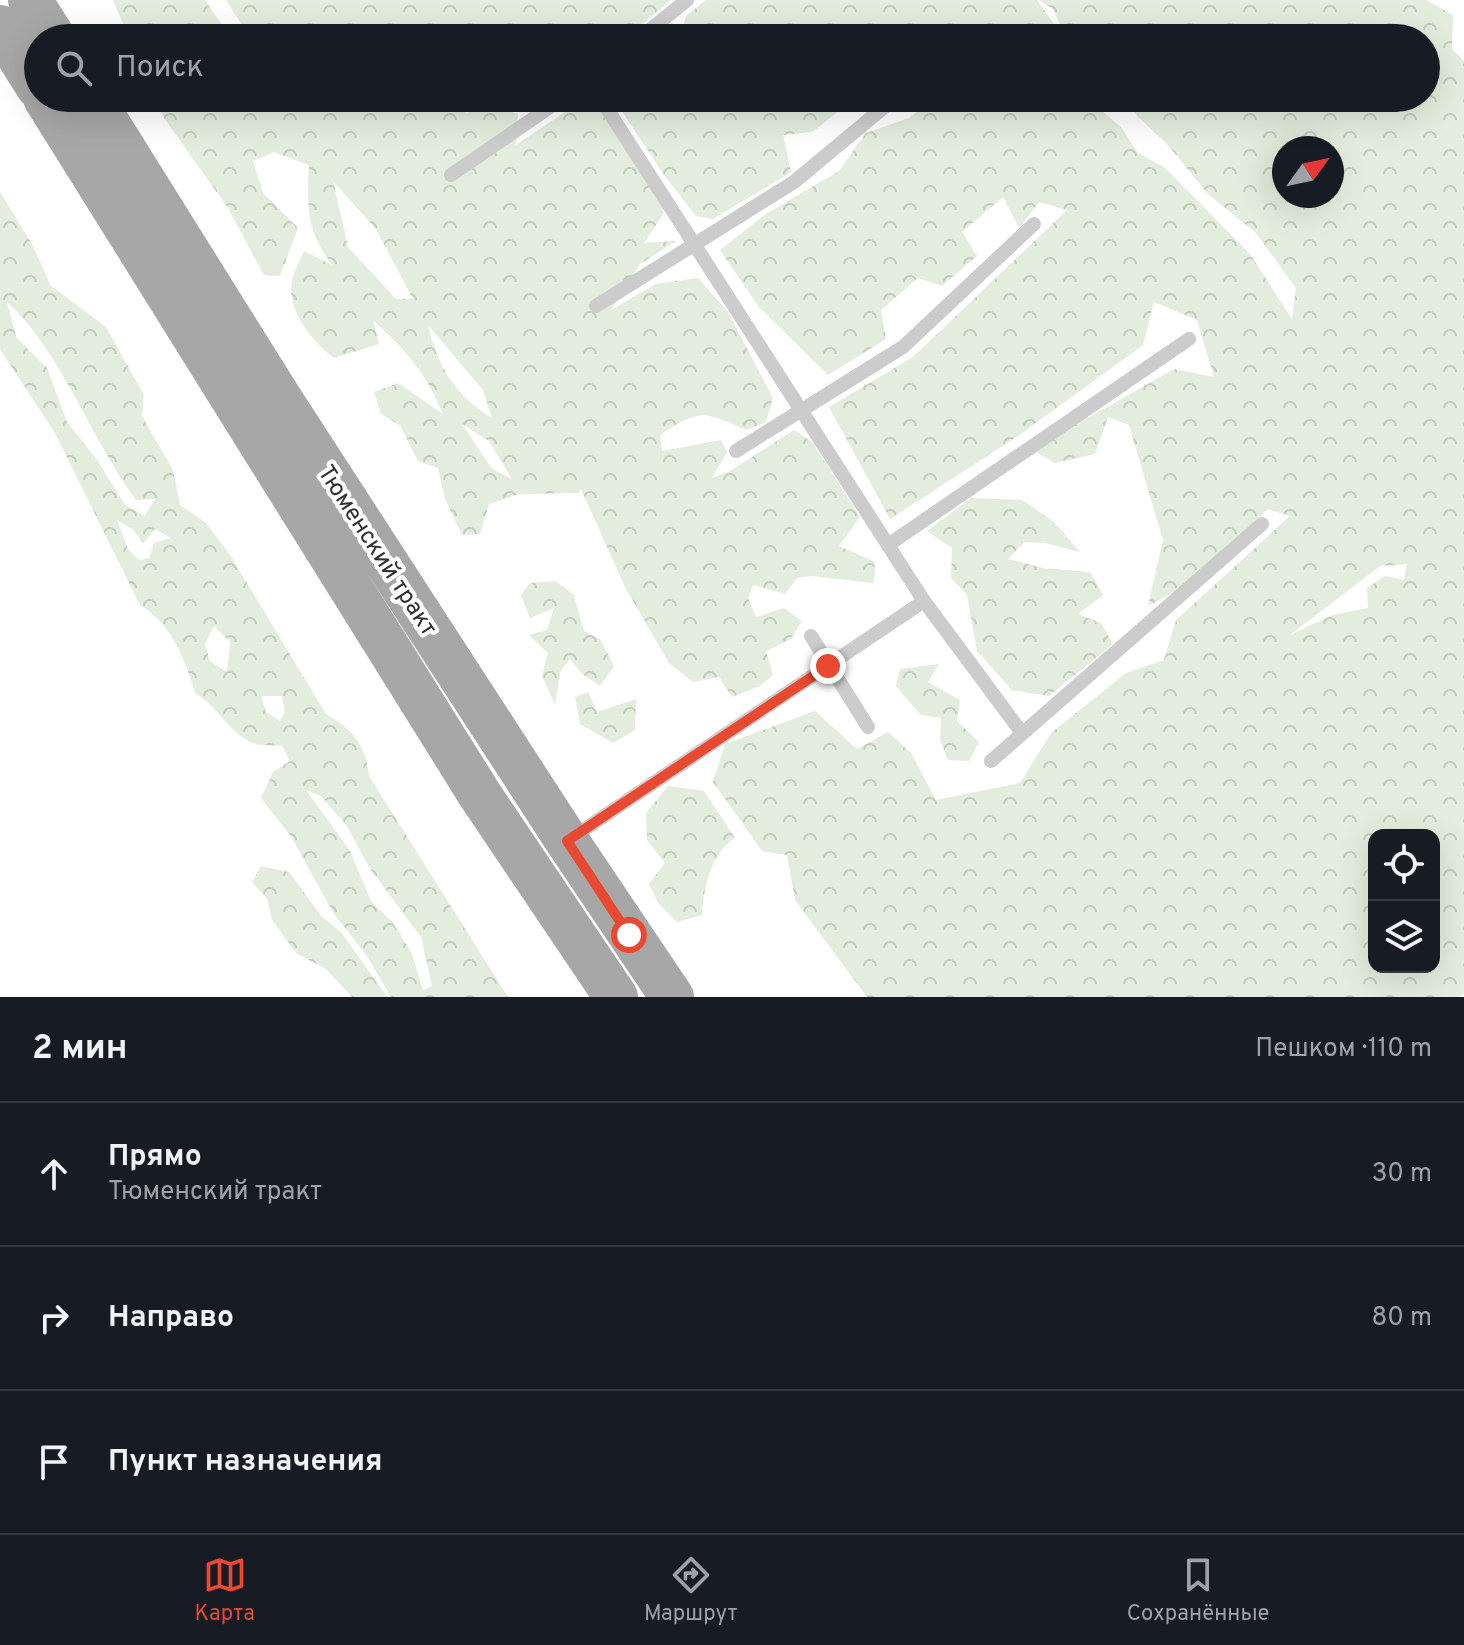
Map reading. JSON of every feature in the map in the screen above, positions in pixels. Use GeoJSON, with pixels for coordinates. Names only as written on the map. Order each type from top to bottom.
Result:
{"type":"FeatureCollection","features":[{"type":"Feature","properties":{"kind":"main road"},"geometry":{"type":"LineString","coordinates":[[30,0],[45,24]]}},
{"type":"Feature","properties":{"kind":"main road"},"geometry":{"type":"LineString","coordinates":[[0,27],[24,65]]}},
{"type":"Feature","properties":{"kind":"main road","name":"Тюменский тракт"},"geometry":{"type":"LineString","coordinates":[[54,112],[480,795],[616,997]]}},
{"type":"Feature","properties":{"kind":"main road","name":"Тюменский тракт"},"geometry":{"type":"LineString","coordinates":[[101,112],[279,397],[672,997]]}},
{"type":"Feature","properties":{"kind":"main road"},"geometry":{"type":"LineString","coordinates":[[480,795],[564,941],[587,997]]}},
{"type":"Feature","properties":{"kind":"lane"},"geometry":{"type":"LineString","coordinates":[[657,24],[687,0]]}},
{"type":"Feature","properties":{"kind":"lane"},"geometry":{"type":"LineString","coordinates":[[451,175],[543,112]]}},
{"type":"Feature","properties":{"kind":"lane"},"geometry":{"type":"LineString","coordinates":[[609,112],[924,601],[1022,733]]}},
{"type":"Feature","properties":{"kind":"lane"},"geometry":{"type":"LineString","coordinates":[[596,306],[794,182],[878,112]]}},
{"type":"Feature","properties":{"kind":"lane"},"geometry":{"type":"LineString","coordinates":[[736,451],[903,347],[1034,224]]}},
{"type":"Feature","properties":{"kind":"lane"},"geometry":{"type":"LineString","coordinates":[[888,545],[1189,339]]}},
{"type":"Feature","properties":{"kind":"lane"},"geometry":{"type":"LineString","coordinates":[[991,761],[1262,524]]}},
{"type":"Feature","properties":{"kind":"lane"},"geometry":{"type":"LineString","coordinates":[[567,841],[924,601]]}},
{"type":"Feature","properties":{"kind":"lane"},"geometry":{"type":"LineString","coordinates":[[811,636],[868,727]]}},
{"type":"Feature","properties":{"kind":"green space"},"geometry":{"type":"Polygon","coordinates":[[[113,0],[205,0],[221,24],[123,24],[113,0]]]}},
{"type":"Feature","properties":{"kind":"green space"},"geometry":{"type":"Polygon","coordinates":[[[226,0],[671,0],[642,24],[241,24],[226,0]]]}},
{"type":"Feature","properties":{"kind":"green space"},"geometry":{"type":"Polygon","coordinates":[[[706,0],[1037,0],[1054,24],[684,24],[686,16],[706,0]]]}},
{"type":"Feature","properties":{"kind":"green space"},"geometry":{"type":"Polygon","coordinates":[[[1039,0],[1426,0],[1453,15],[1452,49],[1464,61],[1464,994],[1458,997],[867,997],[795,900],[787,855],[762,851],[713,782],[725,744],[815,711],[857,749],[888,732],[911,753],[936,800],[1020,783],[1051,733],[1126,673],[1164,660],[1176,620],[1290,516],[1268,509],[1180,589],[1148,606],[1163,540],[1129,425],[1108,417],[1095,454],[1055,463],[1032,450],[1174,369],[1214,377],[1197,320],[1154,302],[1143,345],[1018,436],[890,519],[829,407],[913,357],[1067,210],[1039,202],[1019,228],[1003,197],[962,232],[977,256],[942,286],[918,278],[881,310],[886,339],[828,375],[759,307],[720,250],[766,214],[839,171],[866,133],[909,118],[916,112],[1103,112],[1121,127],[1138,153],[1164,167],[1250,254],[1292,319],[1296,288],[1256,233],[1208,194],[1167,144],[1135,112],[1440,112],[1440,24],[1060,24],[1053,9],[1039,0]],[[1407,564],[1380,566],[1290,635],[1332,615],[1368,608],[1367,588],[1385,576],[1404,580],[1407,564]]]}},
{"type":"Feature","properties":{"kind":"green space"},"geometry":{"type":"Polygon","coordinates":[[[161,112],[512,112],[518,114],[516,145],[565,112],[604,112],[659,194],[664,213],[644,243],[676,241],[640,264],[611,310],[656,284],[698,278],[728,312],[773,398],[766,422],[746,430],[711,416],[693,417],[660,435],[662,451],[721,440],[727,452],[712,478],[730,471],[794,430],[812,442],[860,517],[839,546],[875,562],[874,583],[811,576],[797,578],[785,594],[753,585],[748,598],[756,617],[784,608],[802,621],[791,639],[766,651],[773,675],[760,686],[732,697],[719,677],[693,682],[669,663],[625,587],[581,489],[578,493],[519,494],[489,504],[480,534],[462,535],[445,499],[438,468],[418,461],[400,425],[381,414],[374,392],[398,383],[443,414],[414,363],[373,320],[379,344],[334,358],[310,334],[293,303],[292,281],[304,251],[332,265],[317,240],[310,218],[309,165],[274,152],[253,161],[263,193],[298,228],[280,276],[264,275],[228,208],[161,112]],[[333,181],[348,247],[396,299],[413,299],[376,229],[333,181]],[[428,325],[450,379],[468,400],[492,418],[483,390],[428,325]],[[462,424],[492,469],[512,479],[489,441],[462,424]]]}},
{"type":"Feature","properties":{"kind":"green space"},"geometry":{"type":"Polygon","coordinates":[[[622,112],[838,112],[812,132],[783,135],[791,172],[713,219],[696,216],[622,112]]]}},
{"type":"Feature","properties":{"kind":"green space"},"geometry":{"type":"Polygon","coordinates":[[[0,192],[32,244],[51,286],[106,327],[144,395],[142,416],[173,470],[180,505],[206,523],[230,555],[326,714],[344,726],[361,746],[369,776],[508,997],[391,997],[367,956],[334,914],[292,838],[261,798],[273,772],[290,761],[282,746],[250,742],[195,693],[176,643],[161,622],[140,605],[55,433],[0,349],[0,192]],[[7,302],[16,337],[47,368],[67,422],[97,460],[125,505],[145,516],[155,499],[136,500],[60,370],[26,322],[7,302]],[[117,520],[128,549],[139,560],[149,558],[154,543],[171,538],[155,529],[143,544],[134,530],[117,520]],[[214,626],[205,644],[210,661],[227,672],[230,642],[214,626]],[[261,696],[266,712],[280,721],[285,712],[282,696],[261,696]],[[306,790],[350,851],[371,901],[393,923],[412,954],[423,990],[432,986],[421,937],[369,867],[347,826],[321,796],[306,790]]]}},
{"type":"Feature","properties":{"kind":"green space"},"geometry":{"type":"Polygon","coordinates":[[[971,498],[1022,500],[1054,522],[1080,552],[1045,543],[1024,542],[1008,559],[1043,568],[1090,572],[1103,595],[1078,614],[1101,623],[1113,644],[1049,696],[1012,690],[977,651],[967,595],[951,578],[952,548],[927,531],[971,498]]]}},
{"type":"Feature","properties":{"kind":"green space"},"geometry":{"type":"Polygon","coordinates":[[[555,581],[574,595],[584,631],[600,639],[614,666],[600,686],[582,674],[570,659],[560,672],[555,705],[542,676],[548,653],[529,635],[547,630],[554,608],[530,618],[521,595],[530,583],[555,581]]]}},
{"type":"Feature","properties":{"kind":"green space"},"geometry":{"type":"Polygon","coordinates":[[[939,664],[928,682],[960,700],[957,721],[979,742],[969,761],[948,760],[940,739],[941,718],[921,715],[896,686],[900,669],[939,664]]]}},
{"type":"Feature","properties":{"kind":"green space"},"geometry":{"type":"Polygon","coordinates":[[[588,692],[597,712],[636,699],[635,730],[613,743],[580,724],[575,697],[588,692]]]}},
{"type":"Feature","properties":{"kind":"green space"},"geometry":{"type":"Polygon","coordinates":[[[668,786],[704,791],[735,838],[714,862],[704,893],[702,915],[677,922],[658,903],[649,884],[665,863],[647,840],[646,813],[668,786]]]}},
{"type":"Feature","properties":{"kind":"green space"},"geometry":{"type":"Polygon","coordinates":[[[261,866],[289,872],[322,917],[341,932],[387,997],[352,997],[326,969],[296,953],[272,920],[267,898],[252,882],[261,866]]]}},
{"type":"Feature","properties":{"kind":"route"},"geometry":{"type":"LineString","coordinates":[[629,935],[567,841],[828,666]]}}]}
